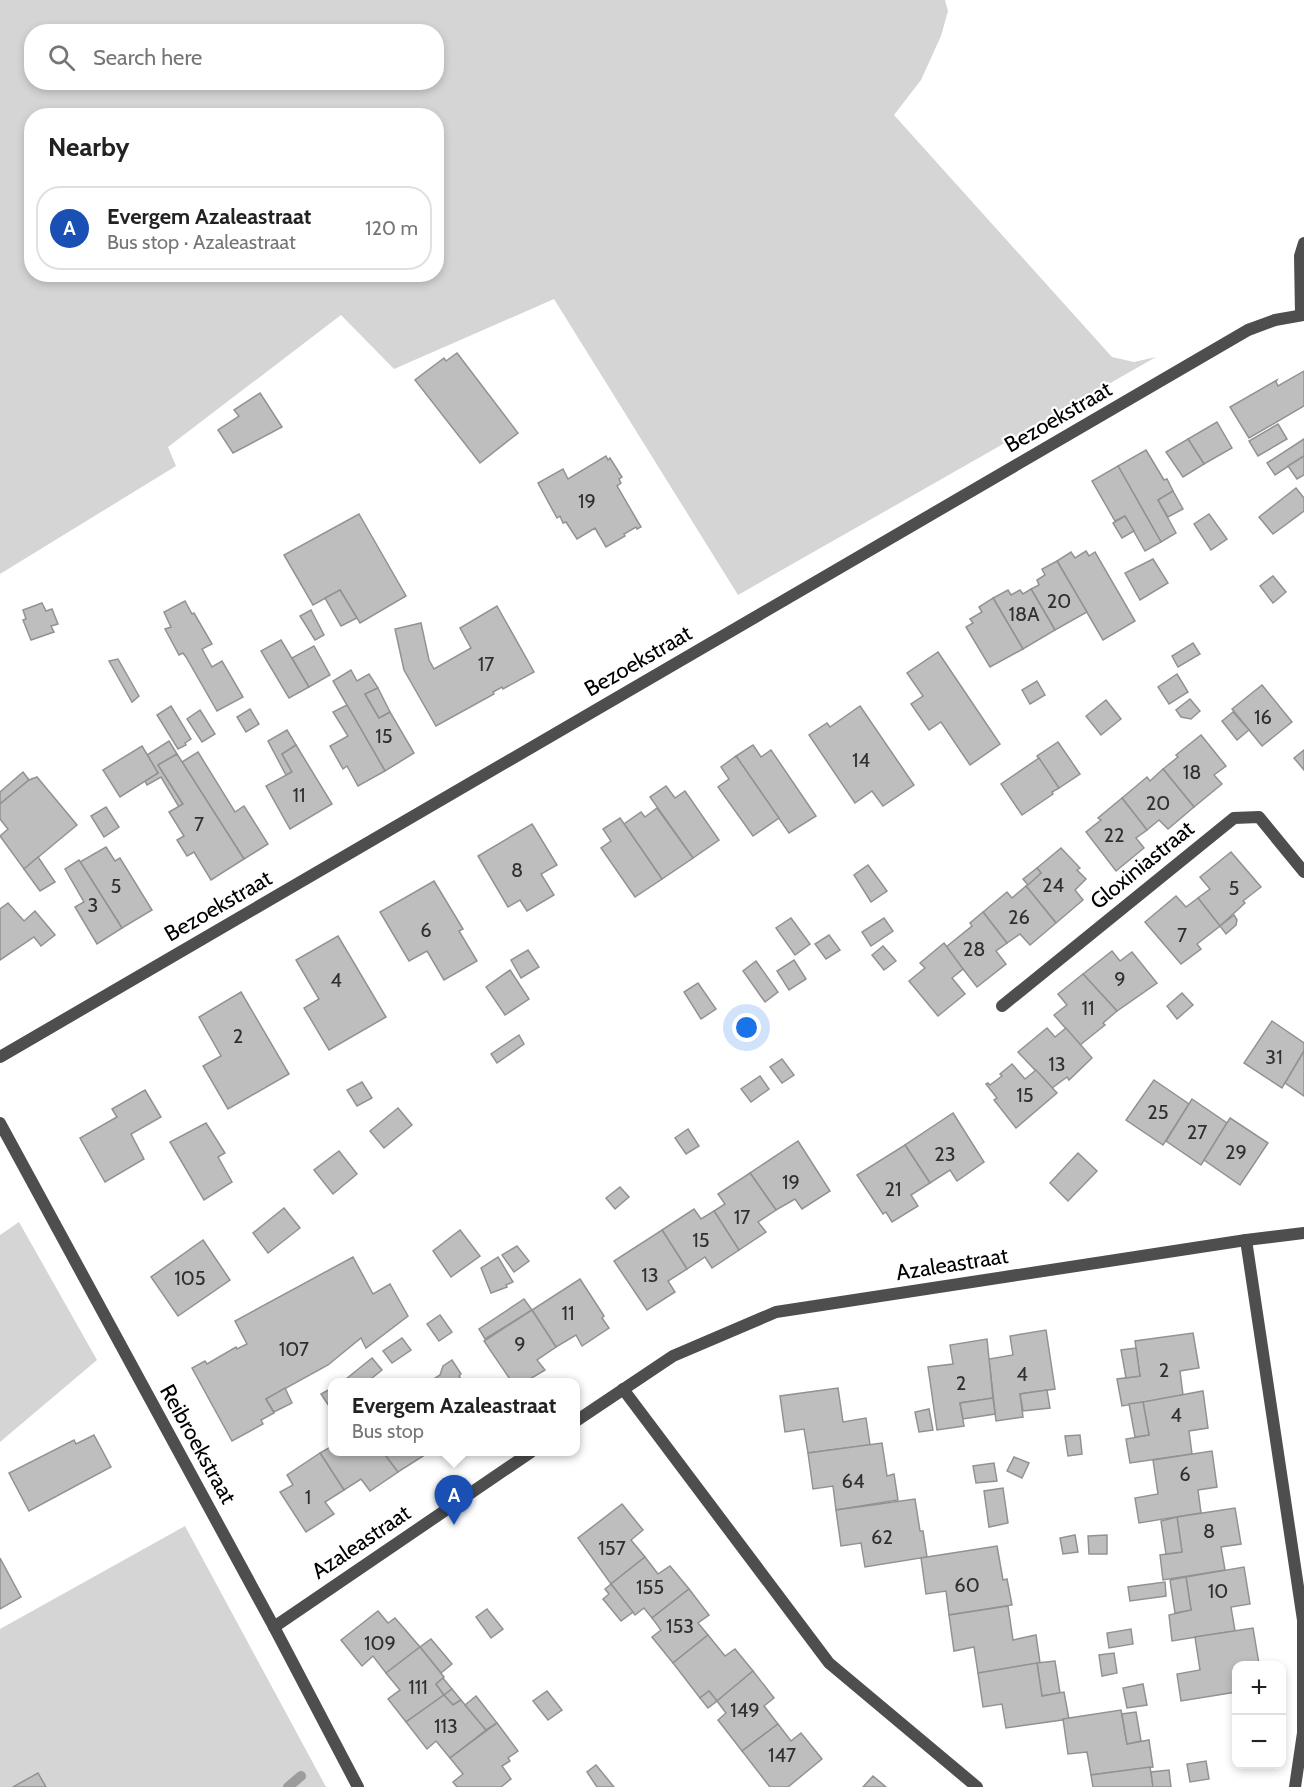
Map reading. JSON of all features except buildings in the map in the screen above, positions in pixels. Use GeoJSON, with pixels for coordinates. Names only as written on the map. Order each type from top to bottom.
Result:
{"type":"FeatureCollection","features":[{"type":"Feature","properties":{"kind":"street"},"geometry":{"type":"LineString","coordinates":[[1303,314],[1300,256],[1304,243]]}},
{"type":"Feature","properties":{"kind":"street","name":"Bezoekstraat"},"geometry":{"type":"LineString","coordinates":[[0,1057],[1248,330],[1275,320],[1303,314]]}},
{"type":"Feature","properties":{"kind":"street","name":"Gloxiniastraat"},"geometry":{"type":"LineString","coordinates":[[1002,1006],[1234,818],[1258,817],[1304,872]]}},
{"type":"Feature","properties":{"kind":"street","name":"Reibroekstraat"},"geometry":{"type":"LineString","coordinates":[[0,1123],[274,1627],[358,1787]]}},
{"type":"Feature","properties":{"kind":"street","name":"Azaleastraat"},"geometry":{"type":"LineString","coordinates":[[580,1418],[672,1356],[776,1312],[1304,1233]]}},
{"type":"Feature","properties":{"kind":"street"},"geometry":{"type":"LineString","coordinates":[[1246,1240],[1303,1620],[1303,1733],[1295,1787]]}},
{"type":"Feature","properties":{"kind":"street"},"geometry":{"type":"LineString","coordinates":[[623,1389],[829,1663],[977,1787]]}},
{"type":"Feature","properties":{"kind":"street","name":"Azaleastraat"},"geometry":{"type":"LineString","coordinates":[[274,1627],[525,1456]]}},
{"type":"Feature","properties":{"kind":"shaded area"},"geometry":{"type":"Polygon","coordinates":[[[0,0],[945,0],[948,11],[941,36],[921,80],[894,115],[1112,357],[1134,362],[1156,357],[738,595],[554,299],[394,369],[341,315],[168,447],[176,466],[0,574],[0,0]]]}},
{"type":"Feature","properties":{"kind":"shaded area"},"geometry":{"type":"Polygon","coordinates":[[[19,1222],[97,1360],[0,1442],[0,1235],[19,1222]]]}},
{"type":"Feature","properties":{"kind":"shaded area"},"geometry":{"type":"Polygon","coordinates":[[[185,1526],[326,1787],[0,1787],[0,1629],[185,1526]]]}},
{"type":"Feature","properties":{"kind":"waterway"},"geometry":{"type":"LineString","coordinates":[[288,1787],[301,1776]]}},
{"type":"Feature","properties":{"kind":"place","name":"Evergem Azaleastraat"},"geometry":{"type":"Point","coordinates":[454,1525]}}]}
